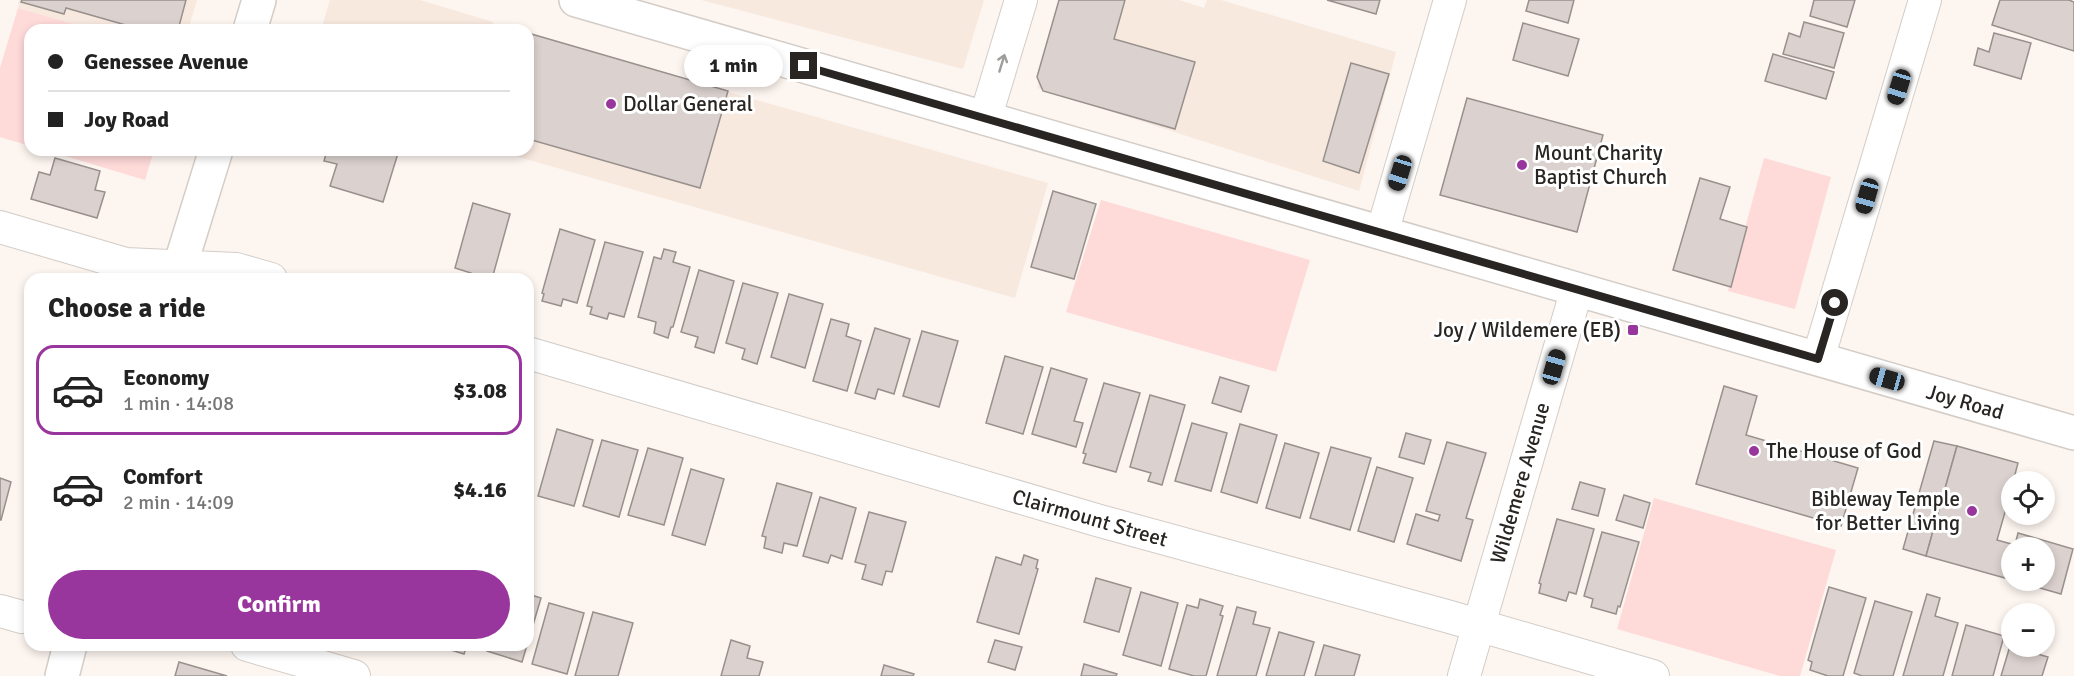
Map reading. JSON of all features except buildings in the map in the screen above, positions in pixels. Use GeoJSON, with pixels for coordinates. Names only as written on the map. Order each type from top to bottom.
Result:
{"type":"FeatureCollection","features":[{"type":"Feature","properties":{"kind":"street"},"geometry":{"type":"LineString","coordinates":[[252,24],[259,0]]}},
{"type":"Feature","properties":{"kind":"street","name":"Joy Road"},"geometry":{"type":"LineString","coordinates":[[576,0],[2074,433]]}},
{"type":"Feature","properties":{"kind":"street"},"geometry":{"type":"LineString","coordinates":[[985,119],[1021,0]]}},
{"type":"Feature","properties":{"kind":"street"},"geometry":{"type":"LineString","coordinates":[[1382,233],[1450,0]]}},
{"type":"Feature","properties":{"kind":"street"},"geometry":{"type":"LineString","coordinates":[[1818,359],[1925,0]]}},
{"type":"Feature","properties":{"kind":"street"},"geometry":{"type":"LineString","coordinates":[[178,273],[214,156]]}},
{"type":"Feature","properties":{"kind":"street"},"geometry":{"type":"LineString","coordinates":[[0,227],[126,264],[178,273],[236,269],[250,273]]}},
{"type":"Feature","properties":{"kind":"street","name":"Wildemere Avenue"},"geometry":{"type":"LineString","coordinates":[[1464,676],[1577,289]]}},
{"type":"Feature","properties":{"kind":"street","name":"Clairmount Street"},"geometry":{"type":"LineString","coordinates":[[534,355],[1088,518],[1450,617],[1653,676]]}},
{"type":"Feature","properties":{"kind":"street"},"geometry":{"type":"LineString","coordinates":[[0,611],[24,617]]}},
{"type":"Feature","properties":{"kind":"street"},"geometry":{"type":"LineString","coordinates":[[62,676],[68,651]]}},
{"type":"Feature","properties":{"kind":"street"},"geometry":{"type":"LineString","coordinates":[[268,651],[354,676]]}},
{"type":"Feature","properties":{"kind":"shaded area"},"geometry":{"type":"Polygon","coordinates":[[[19,0],[197,0],[190,24],[73,24],[18,8],[19,0]]]}},
{"type":"Feature","properties":{"kind":"shaded area"},"geometry":{"type":"Polygon","coordinates":[[[330,0],[420,0],[493,22],[492,24],[323,24],[330,0]]]}},
{"type":"Feature","properties":{"kind":"shaded area"},"geometry":{"type":"Polygon","coordinates":[[[701,0],[984,0],[963,69],[701,0]]]}},
{"type":"Feature","properties":{"kind":"shaded area"},"geometry":{"type":"Polygon","coordinates":[[[1063,0],[1179,0],[1204,8],[1207,0],[1221,0],[1396,52],[1359,191],[1037,88],[1063,0]]]}},
{"type":"Feature","properties":{"kind":"shaded area"},"geometry":{"type":"Polygon","coordinates":[[[18,8],[73,24],[24,24],[24,144],[0,137],[0,68],[18,8]]]}},
{"type":"Feature","properties":{"kind":"shaded area"},"geometry":{"type":"Polygon","coordinates":[[[534,37],[1048,183],[1015,298],[515,156],[534,156],[534,37]]]}},
{"type":"Feature","properties":{"kind":"shaded area"},"geometry":{"type":"Polygon","coordinates":[[[65,156],[152,156],[145,180],[65,156]]]}},
{"type":"Feature","properties":{"kind":"shaded area"},"geometry":{"type":"Polygon","coordinates":[[[1764,158],[1831,177],[1795,309],[1728,291],[1764,158]]]}},
{"type":"Feature","properties":{"kind":"shaded area"},"geometry":{"type":"Polygon","coordinates":[[[1101,200],[1310,260],[1276,372],[1066,312],[1101,200]]]}},
{"type":"Feature","properties":{"kind":"shaded area"},"geometry":{"type":"Polygon","coordinates":[[[1654,498],[1836,550],[1800,676],[1780,676],[1617,629],[1654,498]]]}},
{"type":"Feature","properties":{"kind":"place","name":"Dollar General"},"geometry":{"type":"Point","coordinates":[611,104]}},
{"type":"Feature","properties":{"kind":"place","name":"Mount Charity Baptist Church"},"geometry":{"type":"Point","coordinates":[1522,165]}},
{"type":"Feature","properties":{"kind":"place","name":"Joy / Wildemere (EB)"},"geometry":{"type":"Point","coordinates":[1633,330]}},
{"type":"Feature","properties":{"kind":"place","name":"The House of God"},"geometry":{"type":"Point","coordinates":[1754,451]}},
{"type":"Feature","properties":{"kind":"place","name":"Bibleway Temple for Better Living"},"geometry":{"type":"Point","coordinates":[1972,511]}},
{"type":"Feature","properties":{"kind":"route"},"geometry":{"type":"LineString","coordinates":[[804,66],[1818,359],[1835,303]]}}]}
